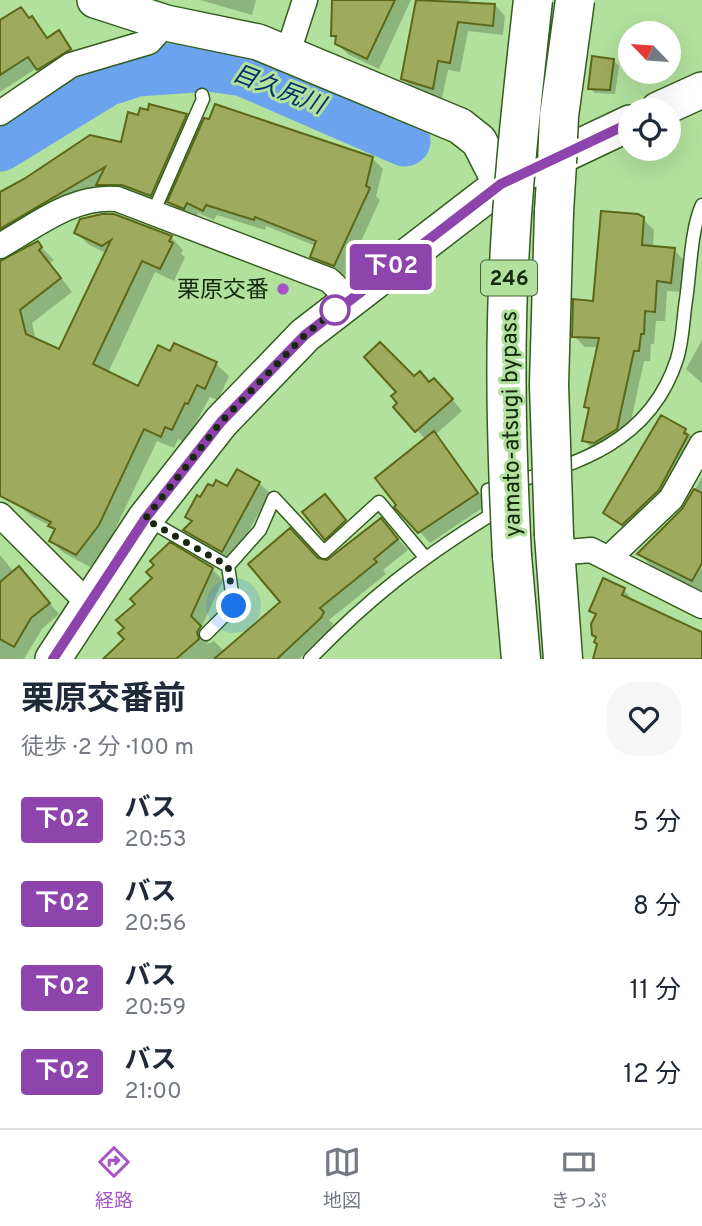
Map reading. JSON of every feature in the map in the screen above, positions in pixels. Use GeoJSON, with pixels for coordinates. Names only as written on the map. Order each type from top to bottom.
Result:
{"type":"FeatureCollection","features":[{"type":"Feature","properties":{"kind":"highway","name":"yamato-atsugi bypass"},"geometry":{"type":"LineString","coordinates":[[521,659],[506,446],[507,321],[516,148],[533,0]]}},
{"type":"Feature","properties":{"kind":"highway","name":"yamato-atsugi bypass"},"geometry":{"type":"LineString","coordinates":[[563,659],[550,445],[550,318],[559,116],[575,0]]}},
{"type":"Feature","properties":{"kind":"street"},"geometry":{"type":"LineString","coordinates":[[95,0],[166,23],[228,34],[288,52],[460,126],[479,141],[501,184]]}},
{"type":"Feature","properties":{"kind":"street"},"geometry":{"type":"LineString","coordinates":[[288,52],[304,0]]}},
{"type":"Feature","properties":{"kind":"street"},"geometry":{"type":"LineString","coordinates":[[0,113],[71,65],[149,42],[166,23]]}},
{"type":"Feature","properties":{"kind":"street"},"geometry":{"type":"LineString","coordinates":[[681,100],[702,90]]}},
{"type":"Feature","properties":{"kind":"street"},"geometry":{"type":"LineString","coordinates":[[53,659],[87,602],[145,519],[221,422],[305,335],[501,184],[618,129]]}},
{"type":"Feature","properties":{"kind":"street"},"geometry":{"type":"LineString","coordinates":[[0,246],[80,201],[98,197],[117,199],[329,280],[349,299]]}},
{"type":"Feature","properties":{"kind":"street"},"geometry":{"type":"LineString","coordinates":[[610,557],[671,499],[702,444]]}},
{"type":"Feature","properties":{"kind":"street"},"geometry":{"type":"LineString","coordinates":[[0,515],[87,602]]}},
{"type":"Feature","properties":{"kind":"street"},"geometry":{"type":"LineString","coordinates":[[555,544],[591,550],[610,557],[702,606]]}},
{"type":"Feature","properties":{"kind":"lane"},"geometry":{"type":"LineString","coordinates":[[153,213],[198,111],[202,94]]}},
{"type":"Feature","properties":{"kind":"lane"},"geometry":{"type":"LineString","coordinates":[[310,659],[361,606],[424,556],[489,516],[488,490],[583,461],[620,438],[645,415],[665,386],[678,357],[702,205]]}},
{"type":"Feature","properties":{"kind":"lane"},"geometry":{"type":"LineString","coordinates":[[228,566],[260,530],[274,498],[324,552],[379,502],[424,556]]}},
{"type":"Feature","properties":{"kind":"lane"},"geometry":{"type":"LineString","coordinates":[[145,519],[228,566]]}},
{"type":"Feature","properties":{"kind":"lane"},"geometry":{"type":"LineString","coordinates":[[206,634],[234,606],[228,566]]}},
{"type":"Feature","properties":{"kind":"building"},"geometry":{"type":"Polygon","coordinates":[[[332,0],[395,0],[367,59],[335,44],[336,36],[331,36],[332,0]]]}},
{"type":"Feature","properties":{"kind":"building"},"geometry":{"type":"Polygon","coordinates":[[[416,0],[495,4],[493,26],[458,22],[450,63],[438,61],[433,89],[401,79],[416,0]]]}},
{"type":"Feature","properties":{"kind":"building"},"geometry":{"type":"Polygon","coordinates":[[[21,7],[29,18],[32,16],[47,38],[59,30],[71,49],[37,70],[28,57],[0,75],[0,20],[21,7]]]}},
{"type":"Feature","properties":{"kind":"building"},"geometry":{"type":"Polygon","coordinates":[[[592,56],[614,59],[610,90],[588,89],[592,56]]]}},
{"type":"Feature","properties":{"kind":"building"},"geometry":{"type":"Polygon","coordinates":[[[149,104],[187,114],[151,196],[122,185],[96,185],[105,167],[0,229],[0,192],[90,135],[121,142],[128,112],[138,115],[140,108],[148,110],[149,104]]]}},
{"type":"Feature","properties":{"kind":"building"},"geometry":{"type":"Polygon","coordinates":[[[215,104],[373,157],[366,186],[370,188],[334,266],[310,257],[316,241],[255,217],[254,220],[206,205],[203,211],[187,203],[184,209],[167,202],[204,118],[209,119],[215,104]]]}},
{"type":"Feature","properties":{"kind":"building"},"geometry":{"type":"Polygon","coordinates":[[[601,211],[638,214],[644,217],[642,245],[675,248],[671,283],[657,281],[655,312],[645,311],[644,334],[641,334],[639,351],[634,351],[617,429],[594,443],[582,441],[589,408],[584,407],[599,338],[572,337],[573,299],[593,301],[601,211]]]}},
{"type":"Feature","properties":{"kind":"building"},"geometry":{"type":"Polygon","coordinates":[[[114,214],[172,236],[169,241],[173,243],[160,269],[142,261],[93,364],[138,386],[158,345],[170,351],[174,343],[217,362],[205,389],[197,385],[172,430],[165,427],[161,437],[144,429],[99,525],[76,555],[49,541],[55,529],[48,526],[51,522],[0,496],[0,261],[38,241],[42,247],[39,250],[61,278],[20,310],[26,334],[59,349],[111,240],[102,246],[74,233],[80,219],[114,214]]]}},
{"type":"Feature","properties":{"kind":"building"},"geometry":{"type":"Polygon","coordinates":[[[380,342],[414,376],[420,371],[429,382],[434,378],[453,399],[415,432],[393,407],[397,403],[391,396],[396,392],[364,357],[380,342]]]}},
{"type":"Feature","properties":{"kind":"building"},"geometry":{"type":"Polygon","coordinates":[[[661,415],[686,429],[684,433],[688,435],[659,490],[622,525],[603,513],[661,415]]]}},
{"type":"Feature","properties":{"kind":"building"},"geometry":{"type":"Polygon","coordinates":[[[434,431],[478,493],[418,533],[394,507],[396,505],[375,478],[434,431]]]}},
{"type":"Feature","properties":{"kind":"building"},"geometry":{"type":"Polygon","coordinates":[[[237,469],[260,482],[222,552],[183,530],[192,521],[185,517],[197,495],[200,497],[208,484],[213,486],[216,480],[227,486],[237,469]]]}},
{"type":"Feature","properties":{"kind":"building"},"geometry":{"type":"Polygon","coordinates":[[[694,489],[702,493],[702,563],[692,581],[637,554],[682,509],[694,489]]]}},
{"type":"Feature","properties":{"kind":"building"},"geometry":{"type":"Polygon","coordinates":[[[325,494],[346,520],[325,540],[302,512],[325,494]]]}},
{"type":"Feature","properties":{"kind":"building"},"geometry":{"type":"Polygon","coordinates":[[[381,518],[398,539],[374,559],[377,562],[320,608],[324,612],[321,618],[277,659],[214,659],[280,602],[248,564],[290,528],[318,558],[327,560],[381,518]]]}},
{"type":"Feature","properties":{"kind":"building"},"geometry":{"type":"Polygon","coordinates":[[[170,542],[213,568],[191,616],[201,626],[197,632],[199,639],[176,659],[103,659],[124,639],[118,633],[124,628],[116,620],[135,604],[130,599],[152,578],[146,572],[154,565],[150,561],[170,542]]]}},
{"type":"Feature","properties":{"kind":"building"},"geometry":{"type":"Polygon","coordinates":[[[19,566],[50,603],[31,618],[14,647],[0,639],[0,582],[19,566]]]}},
{"type":"Feature","properties":{"kind":"building"},"geometry":{"type":"Polygon","coordinates":[[[603,578],[625,588],[622,595],[702,632],[702,659],[593,659],[597,644],[594,642],[596,637],[592,635],[591,624],[596,614],[589,611],[603,578]]]}},
{"type":"Feature","properties":{"kind":"waterway","name":"目久尻川"},"geometry":{"type":"LineString","coordinates":[[0,146],[106,81],[137,71],[209,66],[244,71],[405,141]]}},
{"type":"Feature","properties":{"kind":"bus line","name":"下02"},"geometry":{"type":"LineString","coordinates":[[53,659],[87,602],[145,519],[221,422],[305,335],[501,184],[618,129]]}},
{"type":"Feature","properties":{"kind":"place","name":"栗原交番"},"geometry":{"type":"Point","coordinates":[283,289]}},
{"type":"Feature","properties":{"kind":"route"},"geometry":{"type":"LineString","coordinates":[[234,606],[228,566],[145,519],[221,422],[305,335],[335,310]]}}]}
